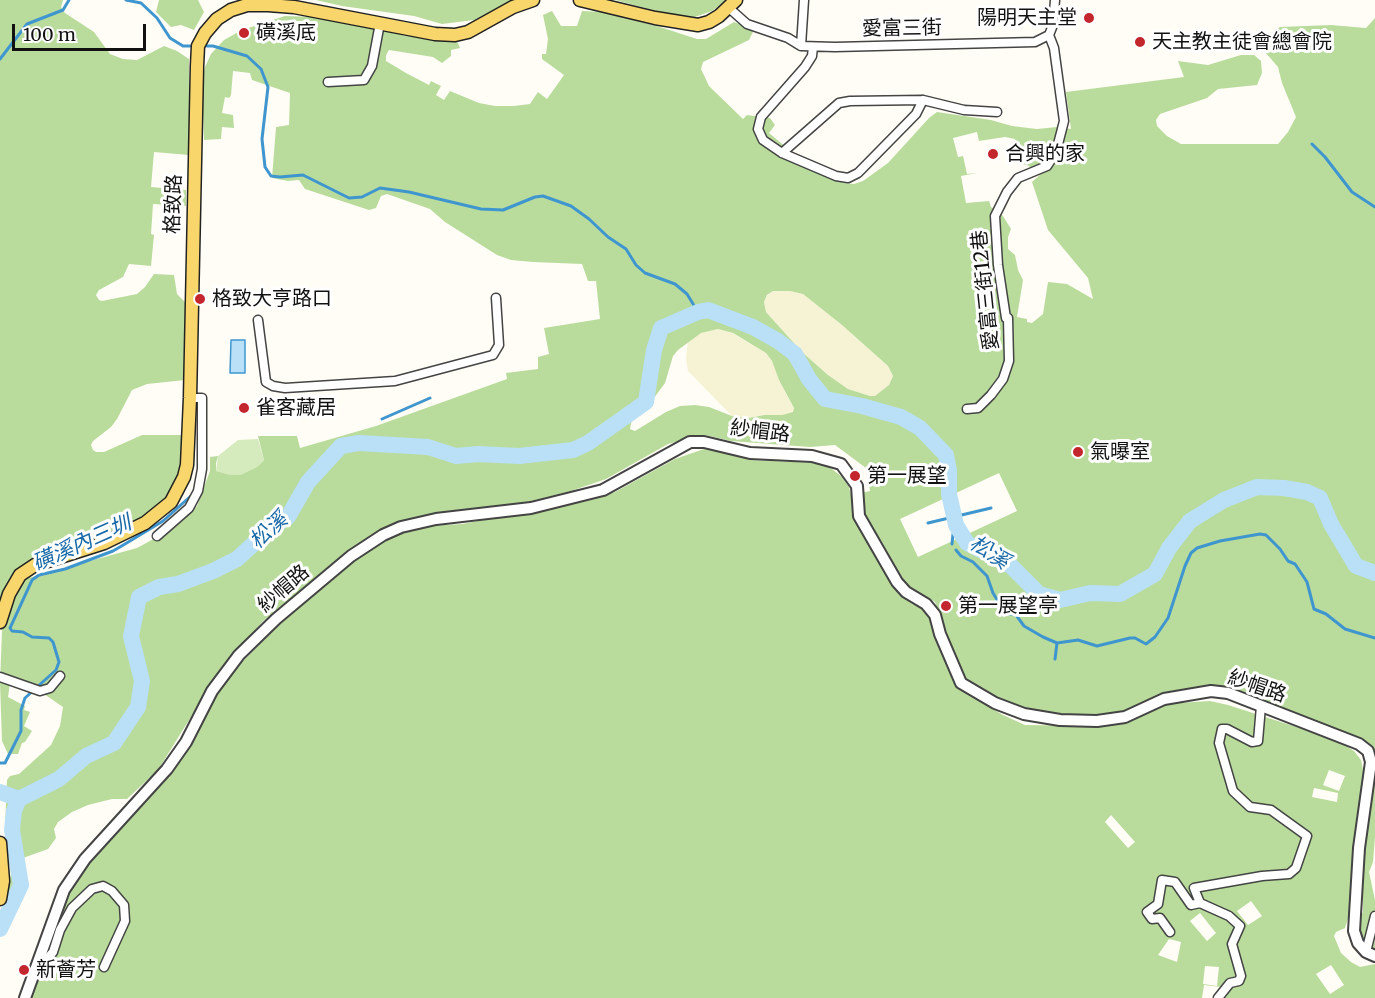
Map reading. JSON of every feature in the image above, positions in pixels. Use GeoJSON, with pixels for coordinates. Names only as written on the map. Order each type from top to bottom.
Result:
{"type":"FeatureCollection","features":[{"type":"Feature","properties":{"kind":"main road","name":"格致路"},"geometry":{"type":"LineString","coordinates":[[0,622],[9,594],[20,575],[35,564],[104,543],[145,523],[171,502],[184,477],[187,465],[190,398],[196,66],[198,46],[205,33],[217,19],[231,10],[247,5],[294,6],[435,33],[455,34],[468,32],[513,7],[533,0]]}},
{"type":"Feature","properties":{"kind":"main road"},"geometry":{"type":"LineString","coordinates":[[580,0],[655,18],[698,25],[709,22],[732,4]]}},
{"type":"Feature","properties":{"kind":"main road"},"geometry":{"type":"LineString","coordinates":[[0,843],[3,863],[0,898]]}},
{"type":"Feature","properties":{"kind":"street"},"geometry":{"type":"LineString","coordinates":[[801,46],[804,0]]}},
{"type":"Feature","properties":{"kind":"street"},"geometry":{"type":"LineString","coordinates":[[1049,35],[1053,26],[1054,0]]}},
{"type":"Feature","properties":{"kind":"street","name":"愛富三街"},"geometry":{"type":"LineString","coordinates":[[732,4],[747,24],[788,38],[801,46],[1035,42],[1049,35]]}},
{"type":"Feature","properties":{"kind":"street"},"geometry":{"type":"LineString","coordinates":[[328,82],[364,80],[372,66],[380,23]]}},
{"type":"Feature","properties":{"kind":"street","name":"愛富三街12巷"},"geometry":{"type":"LineString","coordinates":[[967,409],[978,408],[991,395],[1003,379],[1009,361],[1008,318],[1006,318],[998,266],[995,216],[1007,192],[1018,178],[1047,166],[1056,152],[1064,121],[1054,48],[1049,35]]}},
{"type":"Feature","properties":{"kind":"street"},"geometry":{"type":"LineString","coordinates":[[813,47],[812,57],[806,67],[761,117],[758,129],[763,140],[782,153],[836,176],[848,178],[858,173],[916,114],[922,100]]}},
{"type":"Feature","properties":{"kind":"street"},"geometry":{"type":"LineString","coordinates":[[782,153],[839,103],[850,100],[922,100],[964,110],[997,112]]}},
{"type":"Feature","properties":{"kind":"street"},"geometry":{"type":"LineString","coordinates":[[258,320],[266,382],[273,386],[285,388],[395,381],[493,355],[499,345],[496,298]]}},
{"type":"Feature","properties":{"kind":"street"},"geometry":{"type":"LineString","coordinates":[[157,536],[189,508],[198,491],[202,469],[202,398],[190,398]]}},
{"type":"Feature","properties":{"kind":"street"},"geometry":{"type":"LineString","coordinates":[[188,430],[202,430]]}},
{"type":"Feature","properties":{"kind":"street","name":"紗帽路"},"geometry":{"type":"LineString","coordinates":[[25,998],[64,890],[85,860],[173,760],[186,742],[212,691],[239,655],[276,619],[351,556],[383,535],[401,527],[436,519],[531,508],[603,490],[690,442],[704,442],[750,453],[812,456],[841,465],[857,486],[859,516],[897,582],[906,592],[926,604],[934,615],[939,634],[961,683],[995,703],[1024,714],[1060,720],[1097,721],[1125,717],[1164,699],[1210,691],[1228,693],[1359,744],[1368,751],[1371,762],[1363,813],[1354,931],[1358,943],[1370,954]]}},
{"type":"Feature","properties":{"kind":"street"},"geometry":{"type":"LineString","coordinates":[[0,677],[40,691],[50,688],[60,676]]}},
{"type":"Feature","properties":{"kind":"street"},"geometry":{"type":"LineString","coordinates":[[1200,903],[1194,888],[1262,876],[1289,874],[1296,868],[1307,836],[1271,810],[1250,807],[1233,791],[1219,743],[1222,729],[1227,729],[1252,742],[1258,741],[1261,706]]}},
{"type":"Feature","properties":{"kind":"street"},"geometry":{"type":"LineString","coordinates":[[1170,932],[1160,918],[1152,919],[1148,912],[1158,904],[1162,880],[1175,882],[1191,905],[1200,903],[1229,916],[1240,927],[1232,944],[1241,976],[1239,981],[1230,983],[1218,998]]}},
{"type":"Feature","properties":{"kind":"street"},"geometry":{"type":"LineString","coordinates":[[35,972],[53,952],[60,930],[72,908],[92,889],[103,886],[112,891],[124,906],[125,921],[104,967]]}},
{"type":"Feature","properties":{"kind":"street"},"geometry":{"type":"LineString","coordinates":[[1370,954],[1375,916]]}},
{"type":"Feature","properties":{"kind":"shaded area"},"geometry":{"type":"Polygon","coordinates":[[[773,291],[803,294],[842,325],[888,366],[893,376],[889,385],[875,397],[848,389],[828,375],[802,352],[766,312],[764,302],[773,291]]]}},
{"type":"Feature","properties":{"kind":"shaded area"},"geometry":{"type":"Polygon","coordinates":[[[718,329],[732,333],[766,353],[794,408],[793,412],[749,418],[732,416],[688,371],[686,358],[688,341],[701,333],[718,329]]]}},
{"type":"Feature","properties":{"kind":"green space"},"geometry":{"type":"Polygon","coordinates":[[[0,0],[63,0],[61,7],[65,13],[94,32],[110,54],[123,59],[137,60],[164,46],[189,59],[189,155],[154,152],[151,187],[186,190],[186,206],[153,204],[151,234],[154,235],[151,266],[129,264],[123,277],[99,290],[96,295],[102,301],[137,294],[154,274],[174,275],[177,294],[187,304],[185,380],[147,384],[132,390],[117,419],[91,445],[96,452],[104,452],[142,435],[185,435],[185,463],[173,491],[146,517],[111,535],[28,561],[20,569],[0,602],[0,0]]]}},
{"type":"Feature","properties":{"kind":"green space"},"geometry":{"type":"Polygon","coordinates":[[[159,0],[198,0],[204,12],[194,30],[181,25],[171,27],[156,12],[159,0]]]}},
{"type":"Feature","properties":{"kind":"green space"},"geometry":{"type":"Polygon","coordinates":[[[316,0],[512,0],[474,20],[442,24],[414,16],[316,0]]]}},
{"type":"Feature","properties":{"kind":"green space"},"geometry":{"type":"Polygon","coordinates":[[[615,0],[727,0],[712,11],[692,18],[615,0]]]}},
{"type":"Feature","properties":{"kind":"green space"},"geometry":{"type":"Polygon","coordinates":[[[552,11],[561,26],[577,26],[582,11],[602,12],[697,39],[706,39],[734,22],[749,28],[753,32],[749,40],[703,62],[701,69],[709,86],[743,119],[747,115],[770,118],[775,125],[769,133],[793,153],[802,166],[844,183],[854,184],[863,181],[888,163],[937,112],[991,120],[1012,126],[1071,129],[1066,92],[1184,77],[1178,61],[1208,65],[1241,55],[1254,55],[1261,61],[1262,73],[1257,85],[1218,89],[1207,98],[1160,114],[1156,120],[1157,126],[1167,136],[1181,144],[1278,144],[1296,117],[1278,67],[1262,45],[1265,38],[1280,27],[1331,25],[1366,28],[1375,18],[1375,759],[1373,750],[1364,740],[1232,688],[1205,685],[1124,713],[1086,718],[1004,703],[968,681],[949,647],[935,602],[904,583],[882,542],[862,514],[861,493],[870,491],[866,468],[835,445],[810,447],[731,441],[705,435],[668,444],[606,479],[571,491],[499,509],[382,532],[357,544],[263,621],[220,670],[158,770],[127,799],[112,799],[88,805],[58,822],[54,829],[56,838],[48,849],[23,858],[25,876],[6,897],[11,874],[5,827],[7,780],[10,776],[19,774],[51,745],[60,726],[63,707],[44,694],[10,683],[8,697],[25,706],[24,710],[30,712],[24,726],[32,731],[22,743],[18,754],[8,754],[2,741],[0,683],[2,631],[5,609],[21,580],[137,548],[168,531],[197,506],[210,471],[210,457],[218,456],[216,471],[240,475],[257,467],[264,460],[258,436],[297,436],[300,448],[376,426],[507,379],[506,373],[538,369],[538,357],[549,354],[544,328],[600,319],[596,281],[588,281],[582,264],[511,260],[497,255],[445,222],[430,209],[387,194],[381,196],[376,208],[369,210],[305,189],[299,180],[288,181],[272,178],[276,127],[289,125],[290,93],[252,80],[250,73],[233,71],[231,95],[229,98],[225,97],[222,113],[233,115],[234,128],[222,127],[221,139],[204,140],[202,82],[211,54],[224,40],[242,30],[285,16],[317,17],[369,24],[405,36],[457,41],[460,48],[451,50],[451,56],[442,63],[433,57],[389,50],[386,55],[386,61],[406,73],[429,85],[431,81],[441,86],[436,95],[444,100],[450,91],[479,103],[514,106],[530,104],[538,92],[547,99],[564,75],[542,59],[542,54],[546,54],[548,39],[543,15],[552,11]],[[977,132],[953,138],[958,157],[963,156],[967,174],[977,173],[961,176],[966,203],[989,201],[991,207],[1003,216],[1011,229],[1008,249],[1015,255],[1023,280],[1017,317],[1027,319],[1027,322],[1032,323],[1043,314],[1048,282],[1067,284],[1093,299],[1088,278],[1048,230],[1032,182],[1041,174],[1027,165],[1016,163],[1015,139],[1005,137],[979,141],[977,132]],[[773,291],[767,295],[764,302],[766,312],[802,352],[828,375],[848,389],[870,396],[875,396],[889,385],[893,376],[888,366],[803,294],[773,291]],[[718,329],[701,333],[673,356],[665,383],[648,406],[632,419],[630,429],[635,431],[680,406],[709,407],[732,416],[749,418],[793,412],[794,408],[766,353],[733,333],[718,329]],[[999,473],[900,519],[918,557],[1017,511],[999,473]]]}},
{"type":"Feature","properties":{"kind":"green space"},"geometry":{"type":"Polygon","coordinates":[[[258,439],[264,460],[257,467],[240,475],[216,471],[218,456],[238,440],[258,439]]]}},
{"type":"Feature","properties":{"kind":"green space"},"geometry":{"type":"Polygon","coordinates":[[[704,449],[727,452],[750,460],[819,463],[832,469],[849,487],[857,517],[899,594],[912,604],[926,609],[958,689],[1025,725],[1092,726],[1163,704],[1210,701],[1337,740],[1354,751],[1361,760],[1364,775],[1351,909],[1345,928],[1336,932],[1334,936],[1341,953],[1351,962],[1360,967],[1375,964],[1375,998],[1215,998],[1221,987],[1204,985],[1202,998],[28,998],[66,892],[109,837],[180,760],[218,693],[242,662],[317,588],[387,538],[425,526],[462,524],[583,502],[615,492],[675,459],[704,449]],[[1329,770],[1323,785],[1339,791],[1345,776],[1329,770]],[[1314,788],[1312,797],[1337,802],[1338,793],[1314,788]],[[1111,815],[1105,822],[1128,848],[1135,842],[1111,815]],[[1251,901],[1237,911],[1248,925],[1262,916],[1251,901]],[[1200,913],[1190,921],[1207,941],[1216,933],[1200,913]],[[1169,939],[1158,955],[1177,962],[1181,942],[1169,939]],[[1331,965],[1316,974],[1330,994],[1344,985],[1331,965]],[[1205,966],[1203,984],[1217,986],[1219,967],[1205,966]]]}},
{"type":"Feature","properties":{"kind":"green space"},"geometry":{"type":"Polygon","coordinates":[[[1375,776],[1375,837],[1373,862],[1369,872],[1375,900],[1375,951],[1354,933],[1363,912],[1363,849],[1369,797],[1375,776]]]}},
{"type":"Feature","properties":{"kind":"water"},"geometry":{"type":"Polygon","coordinates":[[[231,340],[245,340],[245,373],[230,373],[231,340]]]}},
{"type":"Feature","properties":{"kind":"waterway","name":"松溪"},"geometry":{"type":"LineString","coordinates":[[0,59],[27,24],[63,10],[69,0]]}},
{"type":"Feature","properties":{"kind":"waterway","name":"松溪"},"geometry":{"type":"LineString","coordinates":[[126,0],[141,3],[157,18],[170,38],[183,46],[190,46]]}},
{"type":"Feature","properties":{"kind":"waterway","name":"松溪"},"geometry":{"type":"LineString","coordinates":[[207,46],[247,56],[261,69],[268,87],[262,139],[265,167],[271,176],[303,175],[349,198],[362,197],[380,188],[409,192],[481,209],[503,210],[543,196],[571,206],[589,219],[608,237],[626,249],[636,265],[645,273],[675,284],[687,294],[698,312]]}},
{"type":"Feature","properties":{"kind":"waterway"},"geometry":{"type":"LineString","coordinates":[[1312,144],[1352,192],[1375,207]]}},
{"type":"Feature","properties":{"kind":"waterway","name":"松溪"},"geometry":{"type":"LineString","coordinates":[[0,929],[21,885],[12,830],[14,811],[19,799],[59,779],[86,756],[114,743],[138,707],[142,681],[131,636],[139,597],[159,587],[178,584],[213,571],[237,559],[271,528],[288,517],[308,482],[341,446],[359,443],[428,447],[456,456],[478,454],[519,456],[573,450],[588,443],[646,402],[654,350],[661,328],[698,312],[708,310],[753,327],[778,341],[795,354],[809,379],[825,399],[901,417],[920,428],[946,455],[949,470],[949,494],[956,525],[967,543],[1011,566],[1039,594],[1060,600],[1090,593],[1120,594],[1155,574],[1169,548],[1190,521],[1224,500],[1257,487],[1307,492],[1320,498],[1331,524],[1356,566],[1375,573]]}},
{"type":"Feature","properties":{"kind":"waterway"},"geometry":{"type":"LineString","coordinates":[[382,419],[430,398]]}},
{"type":"Feature","properties":{"kind":"waterway","name":"磺溪內三圳"},"geometry":{"type":"LineString","coordinates":[[0,763],[5,763],[21,731],[21,710],[25,698],[56,670],[59,662],[53,642],[49,638],[32,637],[23,632],[12,631],[10,628],[32,580],[39,575],[65,569],[113,551],[163,521],[192,495]]}},
{"type":"Feature","properties":{"kind":"waterway"},"geometry":{"type":"LineString","coordinates":[[928,523],[991,508]]}},
{"type":"Feature","properties":{"kind":"waterway"},"geometry":{"type":"LineString","coordinates":[[952,544],[956,525]]}},
{"type":"Feature","properties":{"kind":"waterway"},"geometry":{"type":"LineString","coordinates":[[956,550],[987,576],[993,593],[1005,613],[1016,615],[1024,626],[1043,637],[1057,643],[1078,640],[1097,646],[1130,638],[1146,644],[1155,637],[1168,618],[1191,553],[1197,548],[1220,541],[1266,535],[1288,561],[1295,564],[1307,582],[1314,609],[1326,614],[1345,629],[1375,638]]}},
{"type":"Feature","properties":{"kind":"waterway"},"geometry":{"type":"LineString","coordinates":[[1055,659],[1057,643]]}},
{"type":"Feature","properties":{"kind":"waterway"},"geometry":{"type":"LineString","coordinates":[[0,792],[19,799]]}},
{"type":"Feature","properties":{"kind":"place","name":"陽明天主堂"},"geometry":{"type":"Point","coordinates":[1089,18]}},
{"type":"Feature","properties":{"kind":"place","name":"磺溪底"},"geometry":{"type":"Point","coordinates":[244,33]}},
{"type":"Feature","properties":{"kind":"place","name":"天主教主徒會總會院"},"geometry":{"type":"Point","coordinates":[1140,42]}},
{"type":"Feature","properties":{"kind":"place","name":"合興的家"},"geometry":{"type":"Point","coordinates":[993,154]}},
{"type":"Feature","properties":{"kind":"place","name":"格致大亨路口"},"geometry":{"type":"Point","coordinates":[200,299]}},
{"type":"Feature","properties":{"kind":"place","name":"雀客藏居"},"geometry":{"type":"Point","coordinates":[244,408]}},
{"type":"Feature","properties":{"kind":"place","name":"氣曝室"},"geometry":{"type":"Point","coordinates":[1078,452]}},
{"type":"Feature","properties":{"kind":"place","name":"第一展望"},"geometry":{"type":"Point","coordinates":[855,476]}},
{"type":"Feature","properties":{"kind":"place","name":"第一展望亭"},"geometry":{"type":"Point","coordinates":[946,606]}},
{"type":"Feature","properties":{"kind":"place","name":"新薈芳"},"geometry":{"type":"Point","coordinates":[24,970]}}]}
